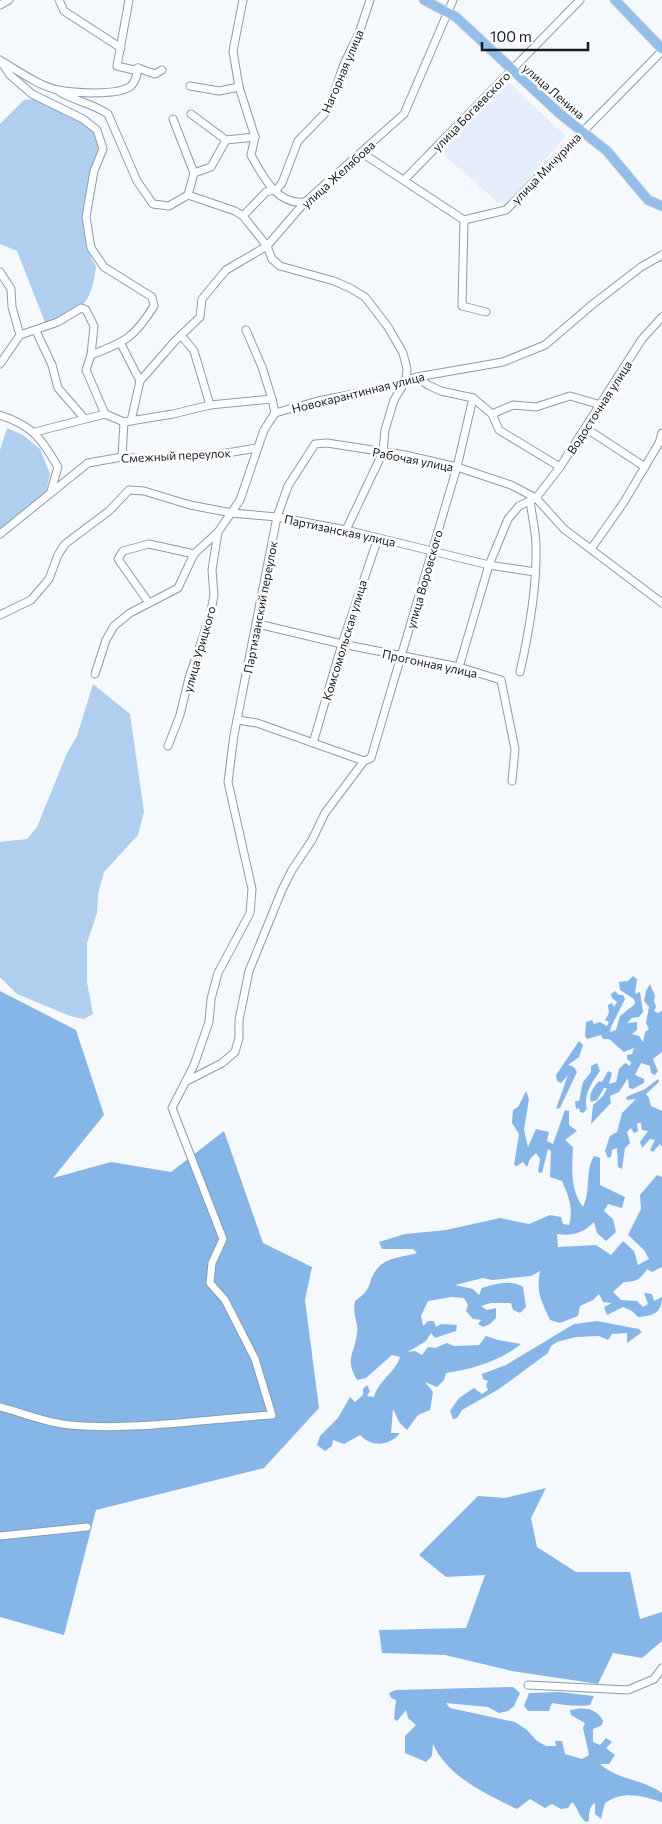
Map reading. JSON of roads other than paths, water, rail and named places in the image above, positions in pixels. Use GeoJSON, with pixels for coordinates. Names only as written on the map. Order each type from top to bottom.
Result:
{"type":"FeatureCollection","features":[{"type":"Feature","properties":{"kind":"main road","name":"улица Ленина"},"geometry":{"type":"LineString","coordinates":[[424,0],[448,12],[511,70],[607,151],[648,200],[662,206]]}},
{"type":"Feature","properties":{"kind":"main road"},"geometry":{"type":"LineString","coordinates":[[615,0],[662,50]]}},
{"type":"Feature","properties":{"kind":"street"},"geometry":{"type":"LineString","coordinates":[[0,6],[9,0]]}},
{"type":"Feature","properties":{"kind":"street"},"geometry":{"type":"LineString","coordinates":[[59,0],[64,11],[121,48]]}},
{"type":"Feature","properties":{"kind":"street"},"geometry":{"type":"LineString","coordinates":[[129,0],[117,66],[134,70],[138,68],[156,74],[162,70]]}},
{"type":"Feature","properties":{"kind":"street"},"geometry":{"type":"LineString","coordinates":[[243,0],[233,51],[239,86],[255,137],[251,155],[272,188],[288,201],[295,204],[305,202]]}},
{"type":"Feature","properties":{"kind":"street","name":"Нагорная улица"},"geometry":{"type":"LineString","coordinates":[[243,216],[266,192],[272,188],[277,188],[286,177],[298,141],[328,110],[370,0]]}},
{"type":"Feature","properties":{"kind":"street","name":"улица Желябова"},"geometry":{"type":"LineString","coordinates":[[128,422],[140,381],[181,335],[200,317],[202,299],[226,270],[267,246],[305,202],[404,114],[453,0]]}},
{"type":"Feature","properties":{"kind":"street","name":"улица Богаевского"},"geometry":{"type":"LineString","coordinates":[[405,179],[580,0]]}},
{"type":"Feature","properties":{"kind":"street","name":"улица Мичурина"},"geometry":{"type":"LineString","coordinates":[[464,220],[506,210],[662,50]]}},
{"type":"Feature","properties":{"kind":"street"},"geometry":{"type":"LineString","coordinates":[[0,61],[58,90],[70,99],[99,108],[108,114],[136,181],[153,204],[168,206],[188,195],[194,172],[173,120]]}},
{"type":"Feature","properties":{"kind":"street"},"geometry":{"type":"LineString","coordinates":[[0,61],[10,75],[32,94],[83,119],[97,130],[103,149],[94,171],[86,216],[91,248],[104,267],[152,297],[154,306],[143,324],[121,344],[91,355]]}},
{"type":"Feature","properties":{"kind":"street"},"geometry":{"type":"LineString","coordinates":[[58,90],[110,92],[124,90],[131,86],[138,68]]}},
{"type":"Feature","properties":{"kind":"street"},"geometry":{"type":"LineString","coordinates":[[190,86],[219,91],[239,86]]}},
{"type":"Feature","properties":{"kind":"street"},"geometry":{"type":"LineString","coordinates":[[191,114],[226,140],[255,137]]}},
{"type":"Feature","properties":{"kind":"street"},"geometry":{"type":"LineString","coordinates":[[194,172],[211,167],[226,140]]}},
{"type":"Feature","properties":{"kind":"street"},"geometry":{"type":"LineString","coordinates":[[362,153],[405,179],[464,220],[462,306],[486,312]]}},
{"type":"Feature","properties":{"kind":"street"},"geometry":{"type":"LineString","coordinates":[[188,195],[235,211],[243,216],[267,246],[272,259],[280,266],[334,281],[365,297],[388,327],[403,353],[407,369],[406,380],[394,400],[385,430],[383,452],[346,530]]}},
{"type":"Feature","properties":{"kind":"street","name":"Новокарантинная улица"},"geometry":{"type":"LineString","coordinates":[[128,422],[210,405],[272,399],[275,413],[318,401],[384,388],[417,377],[502,362],[545,345],[600,298],[641,267],[662,255]]}},
{"type":"Feature","properties":{"kind":"street"},"geometry":{"type":"LineString","coordinates":[[0,272],[12,289],[12,307],[20,335]]}},
{"type":"Feature","properties":{"kind":"street"},"geometry":{"type":"LineString","coordinates":[[0,364],[20,335],[36,331],[81,308],[86,310],[94,326],[91,355],[86,370],[106,414]]}},
{"type":"Feature","properties":{"kind":"street","name":"Водосточная улица"},"geometry":{"type":"LineString","coordinates":[[460,667],[489,565],[508,519],[519,506],[533,500],[560,467],[587,429],[642,339],[662,317]]}},
{"type":"Feature","properties":{"kind":"street"},"geometry":{"type":"LineString","coordinates":[[246,330],[262,367],[272,399]]}},
{"type":"Feature","properties":{"kind":"street"},"geometry":{"type":"LineString","coordinates":[[36,331],[52,365],[58,388],[84,418]]}},
{"type":"Feature","properties":{"kind":"street"},"geometry":{"type":"LineString","coordinates":[[181,335],[194,351],[210,405]]}},
{"type":"Feature","properties":{"kind":"street"},"geometry":{"type":"LineString","coordinates":[[121,344],[140,381]]}},
{"type":"Feature","properties":{"kind":"street"},"geometry":{"type":"LineString","coordinates":[[417,377],[441,391],[473,398],[492,414],[500,430],[560,467]]}},
{"type":"Feature","properties":{"kind":"street"},"geometry":{"type":"LineString","coordinates":[[492,414],[513,405],[536,407],[570,396],[601,405]]}},
{"type":"Feature","properties":{"kind":"street","name":"улица Воровского"},"geometry":{"type":"LineString","coordinates":[[186,1081],[222,1063],[234,1052],[239,1038],[239,1020],[249,971],[282,890],[292,870],[312,840],[325,813],[368,759],[402,657],[457,467],[473,398]]}},
{"type":"Feature","properties":{"kind":"street","name":"улица Урицкого"},"geometry":{"type":"LineString","coordinates":[[168,746],[180,714],[189,678],[210,616],[214,595],[212,570],[218,532],[232,513],[243,493],[257,448],[275,413]]}},
{"type":"Feature","properties":{"kind":"street"},"geometry":{"type":"LineString","coordinates":[[35,432],[84,418],[106,414],[128,422],[122,456]]}},
{"type":"Feature","properties":{"kind":"street"},"geometry":{"type":"LineString","coordinates":[[0,415],[35,432],[42,440],[58,467],[51,491]]}},
{"type":"Feature","properties":{"kind":"street"},"geometry":{"type":"LineString","coordinates":[[587,429],[644,467]]}},
{"type":"Feature","properties":{"kind":"street"},"geometry":{"type":"LineString","coordinates":[[592,550],[624,502],[659,442],[662,433]]}},
{"type":"Feature","properties":{"kind":"street"},"geometry":{"type":"LineString","coordinates":[[659,442],[662,450]]}},
{"type":"Feature","properties":{"kind":"street","name":"Рабочая улица"},"geometry":{"type":"LineString","coordinates":[[315,444],[405,455],[457,467],[511,485],[533,500]]}},
{"type":"Feature","properties":{"kind":"street","name":"Партизанский переулок"},"geometry":{"type":"LineString","coordinates":[[0,1407],[34,1418],[69,1425],[124,1426],[272,1415],[255,1359],[225,1300],[210,1283],[212,1263],[223,1238],[172,1108],[186,1081],[209,1022],[210,998],[218,973],[250,913],[252,890],[228,782],[277,517],[288,486],[315,444]]}},
{"type":"Feature","properties":{"kind":"street","name":"Смежный переулок"},"geometry":{"type":"LineString","coordinates":[[0,534],[88,463],[122,456],[144,459],[215,455],[257,448]]}},
{"type":"Feature","properties":{"kind":"street","name":"Партизанская улица"},"geometry":{"type":"LineString","coordinates":[[0,615],[31,600],[49,579],[65,544],[108,511],[129,490],[144,491],[190,505],[232,513],[277,517],[346,530],[489,565],[535,572]]}},
{"type":"Feature","properties":{"kind":"street"},"geometry":{"type":"LineString","coordinates":[[533,500],[564,529],[662,603]]}},
{"type":"Feature","properties":{"kind":"street"},"geometry":{"type":"LineString","coordinates":[[520,672],[528,638],[535,572],[536,546],[533,500]]}},
{"type":"Feature","properties":{"kind":"street"},"geometry":{"type":"LineString","coordinates":[[96,674],[106,640],[114,626],[149,603],[178,588],[194,554],[218,532]]}},
{"type":"Feature","properties":{"kind":"street","name":"Комсомольская улица"},"geometry":{"type":"LineString","coordinates":[[313,743],[342,644],[378,538]]}},
{"type":"Feature","properties":{"kind":"street"},"geometry":{"type":"LineString","coordinates":[[149,603],[118,559],[123,551],[149,544],[194,554]]}},
{"type":"Feature","properties":{"kind":"street","name":"Прогонная улица"},"geometry":{"type":"LineString","coordinates":[[258,624],[402,657],[460,667],[501,680],[515,749],[512,781]]}},
{"type":"Feature","properties":{"kind":"street"},"geometry":{"type":"LineString","coordinates":[[238,720],[257,723],[313,743],[368,759]]}},
{"type":"Feature","properties":{"kind":"street"},"geometry":{"type":"LineString","coordinates":[[0,1536],[87,1527]]}},
{"type":"Feature","properties":{"kind":"street"},"geometry":{"type":"LineString","coordinates":[[528,1684],[628,1690],[654,1679],[662,1668]]}}]}
